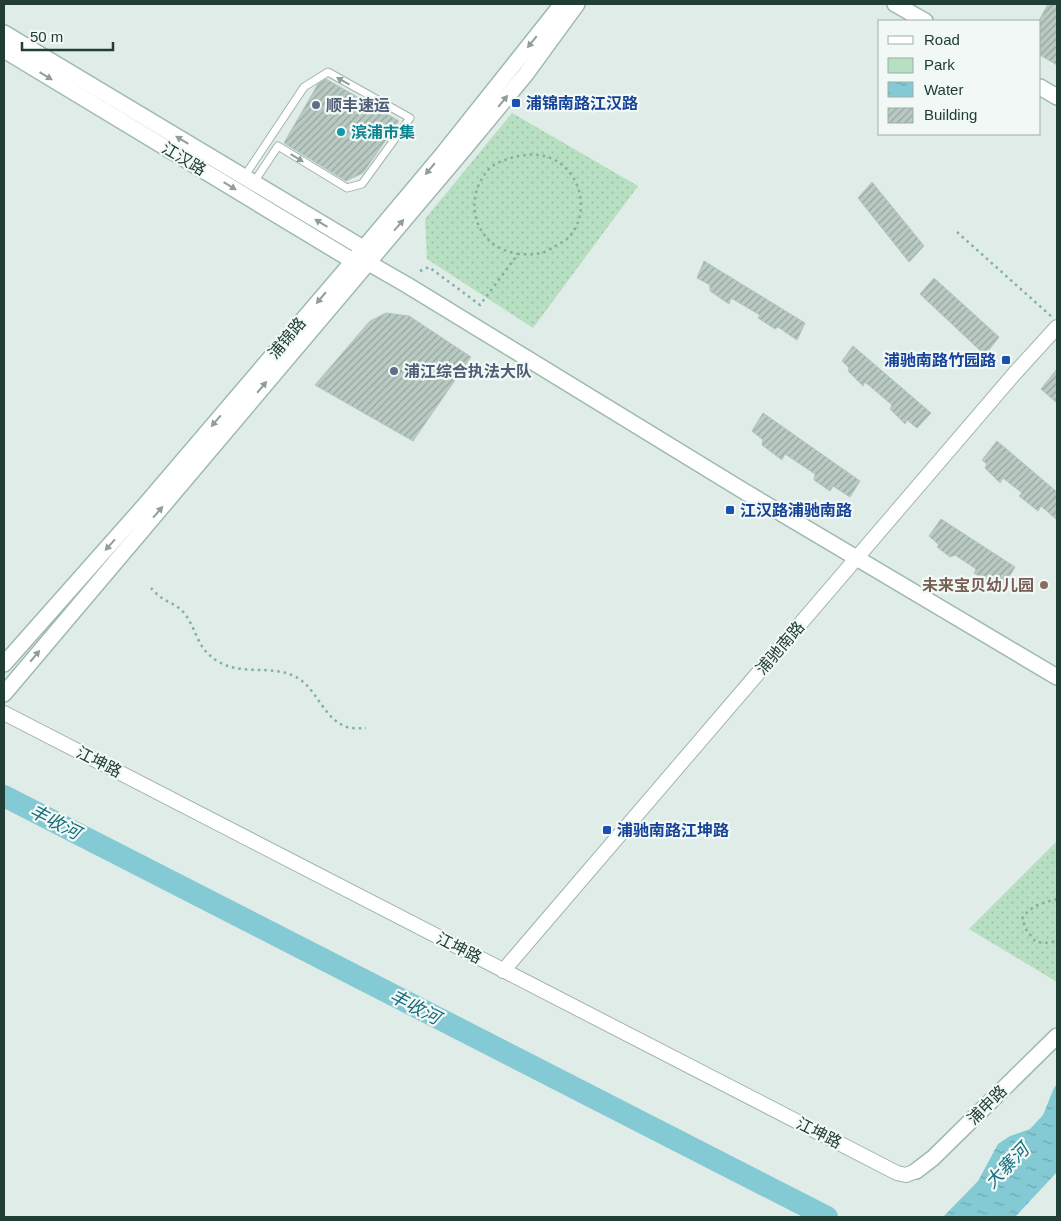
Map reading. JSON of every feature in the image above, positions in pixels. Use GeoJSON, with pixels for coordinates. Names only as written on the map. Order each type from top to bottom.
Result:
{"type":"FeatureCollection","features":[{"type":"Feature","properties":{"kind":"street","name":"浦锦路"},"geometry":{"type":"LineString","coordinates":[[4,694],[361,257],[562,4]]}},
{"type":"Feature","properties":{"kind":"street","name":"浦锦路"},"geometry":{"type":"LineString","coordinates":[[4,664],[361,257],[526,74],[577,4]]}},
{"type":"Feature","properties":{"kind":"street"},"geometry":{"type":"LineString","coordinates":[[895,4],[923,20]]}},
{"type":"Feature","properties":{"kind":"street"},"geometry":{"type":"LineString","coordinates":[[4,33],[249,180],[361,257],[1057,677]]}},
{"type":"Feature","properties":{"kind":"street","name":"江汉路"},"geometry":{"type":"LineString","coordinates":[[4,50],[361,257]]}},
{"type":"Feature","properties":{"kind":"street"},"geometry":{"type":"LineString","coordinates":[[1041,88],[1057,97]]}},
{"type":"Feature","properties":{"kind":"street","name":"浦驰南路"},"geometry":{"type":"LineString","coordinates":[[504,971],[1057,327]]}},
{"type":"Feature","properties":{"kind":"street","name":"江坤路"},"geometry":{"type":"LineString","coordinates":[[4,713],[897,1173],[906,1175],[916,1171]]}},
{"type":"Feature","properties":{"kind":"street","name":"浦申路"},"geometry":{"type":"LineString","coordinates":[[916,1171],[933,1158],[1057,1036]]}},
{"type":"Feature","properties":{"kind":"lane"},"geometry":{"type":"LineString","coordinates":[[328,72],[410,118],[362,184],[347,188],[278,146],[249,180],[304,87],[328,72]]}},
{"type":"Feature","properties":{"kind":"path"},"geometry":{"type":"LineString","coordinates":[[543,155],[559,162],[570,173],[577,187],[581,214],[567,239],[542,253],[518,254],[494,244],[483,233],[476,218],[473,205],[476,190],[483,177],[493,165],[517,156],[543,155]]}},
{"type":"Feature","properties":{"kind":"path"},"geometry":{"type":"LineString","coordinates":[[957,232],[1057,321]]}},
{"type":"Feature","properties":{"kind":"path"},"geometry":{"type":"LineString","coordinates":[[420,271],[429,267],[480,305],[518,254]]}},
{"type":"Feature","properties":{"kind":"path"},"geometry":{"type":"LineString","coordinates":[[151,588],[162,599],[173,603],[184,612],[198,641],[207,653],[218,662],[235,669],[266,669],[294,676],[305,682],[324,709],[337,722],[348,728],[366,728]]}},
{"type":"Feature","properties":{"kind":"path"},"geometry":{"type":"LineString","coordinates":[[1057,899],[1040,903],[1028,910],[1022,919],[1026,930],[1036,942],[1048,943],[1057,941]]}},
{"type":"Feature","properties":{"kind":"green space"},"geometry":{"type":"Polygon","coordinates":[[[512,113],[638,186],[533,328],[427,259],[425,219],[512,113]]]}},
{"type":"Feature","properties":{"kind":"green space"},"geometry":{"type":"Polygon","coordinates":[[[1057,841],[1057,982],[969,929],[1057,841]]]}},
{"type":"Feature","properties":{"kind":"water","name":"大寨河"},"geometry":{"type":"Polygon","coordinates":[[[1057,1084],[1057,1172],[1015,1217],[943,1217],[978,1181],[998,1144],[1010,1136],[1030,1129],[1043,1115],[1057,1084]]]}},
{"type":"Feature","properties":{"kind":"building"},"geometry":{"type":"Polygon","coordinates":[[[1048,4],[1057,4],[1057,65],[1041,56],[1040,19],[1048,4]]]}},
{"type":"Feature","properties":{"kind":"building","name":"滨浦市集"},"geometry":{"type":"Polygon","coordinates":[[[326,79],[399,121],[363,173],[346,181],[284,143],[318,84],[326,79]]]}},
{"type":"Feature","properties":{"kind":"building"},"geometry":{"type":"Polygon","coordinates":[[[872,182],[924,246],[909,262],[858,198],[872,182]]]}},
{"type":"Feature","properties":{"kind":"building"},"geometry":{"type":"Polygon","coordinates":[[[704,261],[805,323],[797,340],[778,327],[775,329],[758,318],[760,315],[731,298],[729,304],[710,291],[710,285],[697,278],[704,261]]]}},
{"type":"Feature","properties":{"kind":"building"},"geometry":{"type":"Polygon","coordinates":[[[934,278],[999,337],[985,355],[920,294],[934,278]]]}},
{"type":"Feature","properties":{"kind":"building","name":"浦江综合执法大队"},"geometry":{"type":"Polygon","coordinates":[[[386,313],[409,316],[471,357],[413,441],[315,385],[370,321],[386,313]]]}},
{"type":"Feature","properties":{"kind":"building"},"geometry":{"type":"Polygon","coordinates":[[[853,346],[931,413],[917,428],[907,420],[905,424],[890,409],[892,405],[865,382],[863,386],[848,371],[849,368],[842,361],[853,346]]]}},
{"type":"Feature","properties":{"kind":"building"},"geometry":{"type":"Polygon","coordinates":[[[1057,369],[1057,403],[1041,389],[1057,369]]]}},
{"type":"Feature","properties":{"kind":"building"},"geometry":{"type":"Polygon","coordinates":[[[763,413],[860,481],[850,497],[833,486],[830,491],[814,480],[815,474],[785,454],[782,460],[762,445],[763,440],[752,431],[763,413]]]}},
{"type":"Feature","properties":{"kind":"building"},"geometry":{"type":"Polygon","coordinates":[[[997,441],[1057,492],[1057,520],[1041,506],[1038,511],[1019,496],[1022,493],[1003,478],[1000,483],[985,468],[987,464],[982,460],[997,441]]]}},
{"type":"Feature","properties":{"kind":"building"},"geometry":{"type":"Polygon","coordinates":[[[941,519],[1015,567],[1003,587],[994,580],[992,584],[974,573],[976,569],[955,555],[950,557],[937,547],[939,545],[929,536],[941,519]]]}},
{"type":"Feature","properties":{"kind":"waterway","name":"丰收河"},"geometry":{"type":"LineString","coordinates":[[4,796],[827,1217]]}},
{"type":"Feature","properties":{"kind":"place","name":"浦锦南路江汉路"},"geometry":{"type":"Point","coordinates":[516,103]}},
{"type":"Feature","properties":{"kind":"place","name":"顺丰速运"},"geometry":{"type":"Point","coordinates":[316,105]}},
{"type":"Feature","properties":{"kind":"place","name":"滨浦市集"},"geometry":{"type":"Point","coordinates":[341,132]}},
{"type":"Feature","properties":{"kind":"place","name":"浦驰南路竹园路"},"geometry":{"type":"Point","coordinates":[1006,360]}},
{"type":"Feature","properties":{"kind":"place","name":"浦江综合执法大队"},"geometry":{"type":"Point","coordinates":[394,371]}},
{"type":"Feature","properties":{"kind":"place","name":"江汉路浦驰南路"},"geometry":{"type":"Point","coordinates":[730,510]}},
{"type":"Feature","properties":{"kind":"place","name":"未来宝贝幼儿园"},"geometry":{"type":"Point","coordinates":[1044,585]}},
{"type":"Feature","properties":{"kind":"place","name":"浦驰南路江坤路"},"geometry":{"type":"Point","coordinates":[607,830]}}]}
